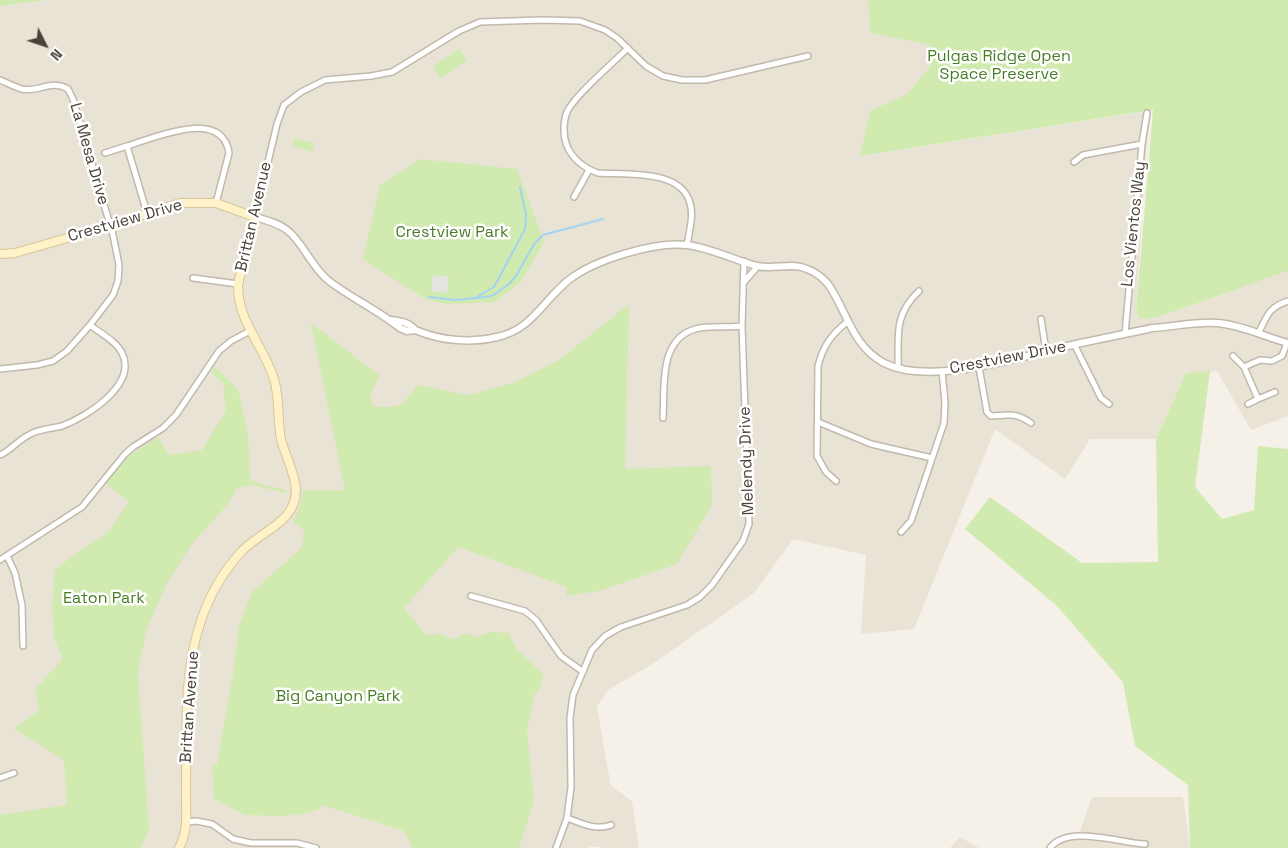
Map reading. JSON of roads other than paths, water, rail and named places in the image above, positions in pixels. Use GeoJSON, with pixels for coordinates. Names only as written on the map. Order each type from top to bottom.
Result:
{"type":"FeatureCollection","features":[{"type":"Feature","properties":{"kind":"main road","name":"Crestview Drive"},"geometry":{"type":"LineString","coordinates":[[0,254],[15,253],[180,203],[216,203],[255,217]]}},
{"type":"Feature","properties":{"kind":"main road","name":"Brittan Avenue"},"geometry":{"type":"LineString","coordinates":[[179,848],[184,838],[186,822],[188,685],[192,650],[200,622],[218,583],[232,562],[248,545],[287,517],[296,495],[294,478],[280,436],[275,380],[250,331],[238,295],[238,284],[255,217]]}},
{"type":"Feature","properties":{"kind":"street","name":"Brittan Avenue"},"geometry":{"type":"LineString","coordinates":[[255,217],[277,124],[284,105],[301,92],[325,80],[392,72],[459,31],[480,22],[580,21],[605,30],[628,48],[646,66],[663,76],[682,80],[704,80],[808,56]]}},
{"type":"Feature","properties":{"kind":"street"},"geometry":{"type":"LineString","coordinates":[[628,48],[576,99],[567,112],[564,124],[565,141],[570,153],[588,170],[598,173],[662,177],[679,186],[690,202],[691,210],[687,245]]}},
{"type":"Feature","properties":{"kind":"street","name":"La Mesa Drive"},"geometry":{"type":"LineString","coordinates":[[0,80],[23,89],[36,89],[55,84],[68,89],[73,99],[119,265],[118,281],[113,295],[67,351],[53,361],[37,365],[0,369]]}},
{"type":"Feature","properties":{"kind":"street","name":"Los Vientos Way"},"geometry":{"type":"LineString","coordinates":[[1125,334],[1142,144],[1147,113]]}},
{"type":"Feature","properties":{"kind":"street"},"geometry":{"type":"LineString","coordinates":[[105,153],[191,128],[206,129],[220,135],[225,141],[229,153],[216,203]]}},
{"type":"Feature","properties":{"kind":"street"},"geometry":{"type":"LineString","coordinates":[[1074,162],[1083,155],[1142,144]]}},
{"type":"Feature","properties":{"kind":"street"},"geometry":{"type":"LineString","coordinates":[[127,146],[147,213]]}},
{"type":"Feature","properties":{"kind":"street"},"geometry":{"type":"LineString","coordinates":[[574,197],[588,170]]}},
{"type":"Feature","properties":{"kind":"street","name":"Crestview Drive"},"geometry":{"type":"LineString","coordinates":[[255,217],[277,224],[288,230],[313,265],[330,282],[391,320],[400,328],[407,331],[415,330],[435,337],[473,341],[500,337],[526,324],[569,280],[582,271],[630,253],[657,246],[687,245],[758,266],[790,265],[808,269],[817,274],[827,283],[856,338],[871,354],[884,362],[910,372],[942,371],[979,366],[1152,328],[1217,323],[1259,332],[1287,343]]}},
{"type":"Feature","properties":{"kind":"street","name":"Melendy Drive"},"geometry":{"type":"LineString","coordinates":[[556,848],[567,818],[571,787],[570,718],[574,695],[592,650],[605,636],[621,627],[687,605],[700,597],[712,585],[743,541],[749,524],[742,326],[744,261]]}},
{"type":"Feature","properties":{"kind":"street"},"geometry":{"type":"LineString","coordinates":[[743,282],[758,266]]}},
{"type":"Feature","properties":{"kind":"street"},"geometry":{"type":"LineString","coordinates":[[193,278],[238,284]]}},
{"type":"Feature","properties":{"kind":"street"},"geometry":{"type":"LineString","coordinates":[[898,368],[898,326],[910,300],[919,291]]}},
{"type":"Feature","properties":{"kind":"street"},"geometry":{"type":"LineString","coordinates":[[1259,332],[1269,311],[1288,301]]}},
{"type":"Feature","properties":{"kind":"street"},"geometry":{"type":"LineString","coordinates":[[1041,319],[1046,351]]}},
{"type":"Feature","properties":{"kind":"street"},"geometry":{"type":"LineString","coordinates":[[836,481],[826,472],[817,456],[818,366],[821,352],[833,334],[847,322]]}},
{"type":"Feature","properties":{"kind":"street"},"geometry":{"type":"LineString","coordinates":[[0,455],[22,438],[37,431],[61,426],[88,414],[106,399],[120,381],[125,364],[122,353],[90,325]]}},
{"type":"Feature","properties":{"kind":"street"},"geometry":{"type":"LineString","coordinates":[[663,418],[666,363],[670,350],[678,338],[697,328],[742,326]]}},
{"type":"Feature","properties":{"kind":"street"},"geometry":{"type":"LineString","coordinates":[[0,560],[82,507],[125,454],[163,428],[176,415],[219,351],[230,341],[250,331]]}},
{"type":"Feature","properties":{"kind":"street"},"geometry":{"type":"LineString","coordinates":[[1244,367],[1260,360],[1272,361],[1282,356],[1287,343]]}},
{"type":"Feature","properties":{"kind":"street"},"geometry":{"type":"LineString","coordinates":[[1074,344],[1102,398],[1109,404]]}},
{"type":"Feature","properties":{"kind":"street"},"geometry":{"type":"LineString","coordinates":[[1233,356],[1244,367],[1258,399]]}},
{"type":"Feature","properties":{"kind":"street"},"geometry":{"type":"LineString","coordinates":[[979,366],[987,412],[991,416],[1014,414],[1031,422]]}},
{"type":"Feature","properties":{"kind":"street"},"geometry":{"type":"LineString","coordinates":[[901,532],[911,521],[944,423],[945,402],[942,371]]}},
{"type":"Feature","properties":{"kind":"street"},"geometry":{"type":"LineString","coordinates":[[1248,404],[1275,392]]}},
{"type":"Feature","properties":{"kind":"street"},"geometry":{"type":"LineString","coordinates":[[818,422],[871,444],[932,458]]}},
{"type":"Feature","properties":{"kind":"street"},"geometry":{"type":"LineString","coordinates":[[7,556],[14,573],[22,605],[23,646]]}},
{"type":"Feature","properties":{"kind":"street"},"geometry":{"type":"LineString","coordinates":[[470,596],[525,611],[536,620],[561,656],[582,671]]}},
{"type":"Feature","properties":{"kind":"street"},"geometry":{"type":"LineString","coordinates":[[0,778],[14,773]]}},
{"type":"Feature","properties":{"kind":"street"},"geometry":{"type":"LineString","coordinates":[[567,818],[594,827],[610,825]]}},
{"type":"Feature","properties":{"kind":"street"},"geometry":{"type":"LineString","coordinates":[[186,822],[196,821],[212,824],[232,838],[251,843],[296,843],[316,848]]}},
{"type":"Feature","properties":{"kind":"street"},"geometry":{"type":"LineString","coordinates":[[1050,848],[1062,838],[1076,835],[1145,844]]}},
{"type":"Feature","properties":{"kind":"waterway"},"geometry":{"type":"LineString","coordinates":[[429,297],[454,300],[475,298],[494,287],[525,229],[526,215],[520,187]]}},
{"type":"Feature","properties":{"kind":"waterway"},"geometry":{"type":"LineString","coordinates":[[477,298],[492,296],[509,284],[516,276],[534,244],[543,235],[603,219]]}},
{"type":"Feature","properties":{"kind":"park label","name":"Pulgas Ridge Open Space Preserve"},"geometry":{"type":"Point","coordinates":[999,66]}},
{"type":"Feature","properties":{"kind":"park label","name":"Crestview Park"},"geometry":{"type":"Point","coordinates":[452,233]}},
{"type":"Feature","properties":{"kind":"park label","name":"Eaton Park"},"geometry":{"type":"Point","coordinates":[104,599]}},
{"type":"Feature","properties":{"kind":"park label","name":"Big Canyon Park"},"geometry":{"type":"Point","coordinates":[338,697]}}]}
